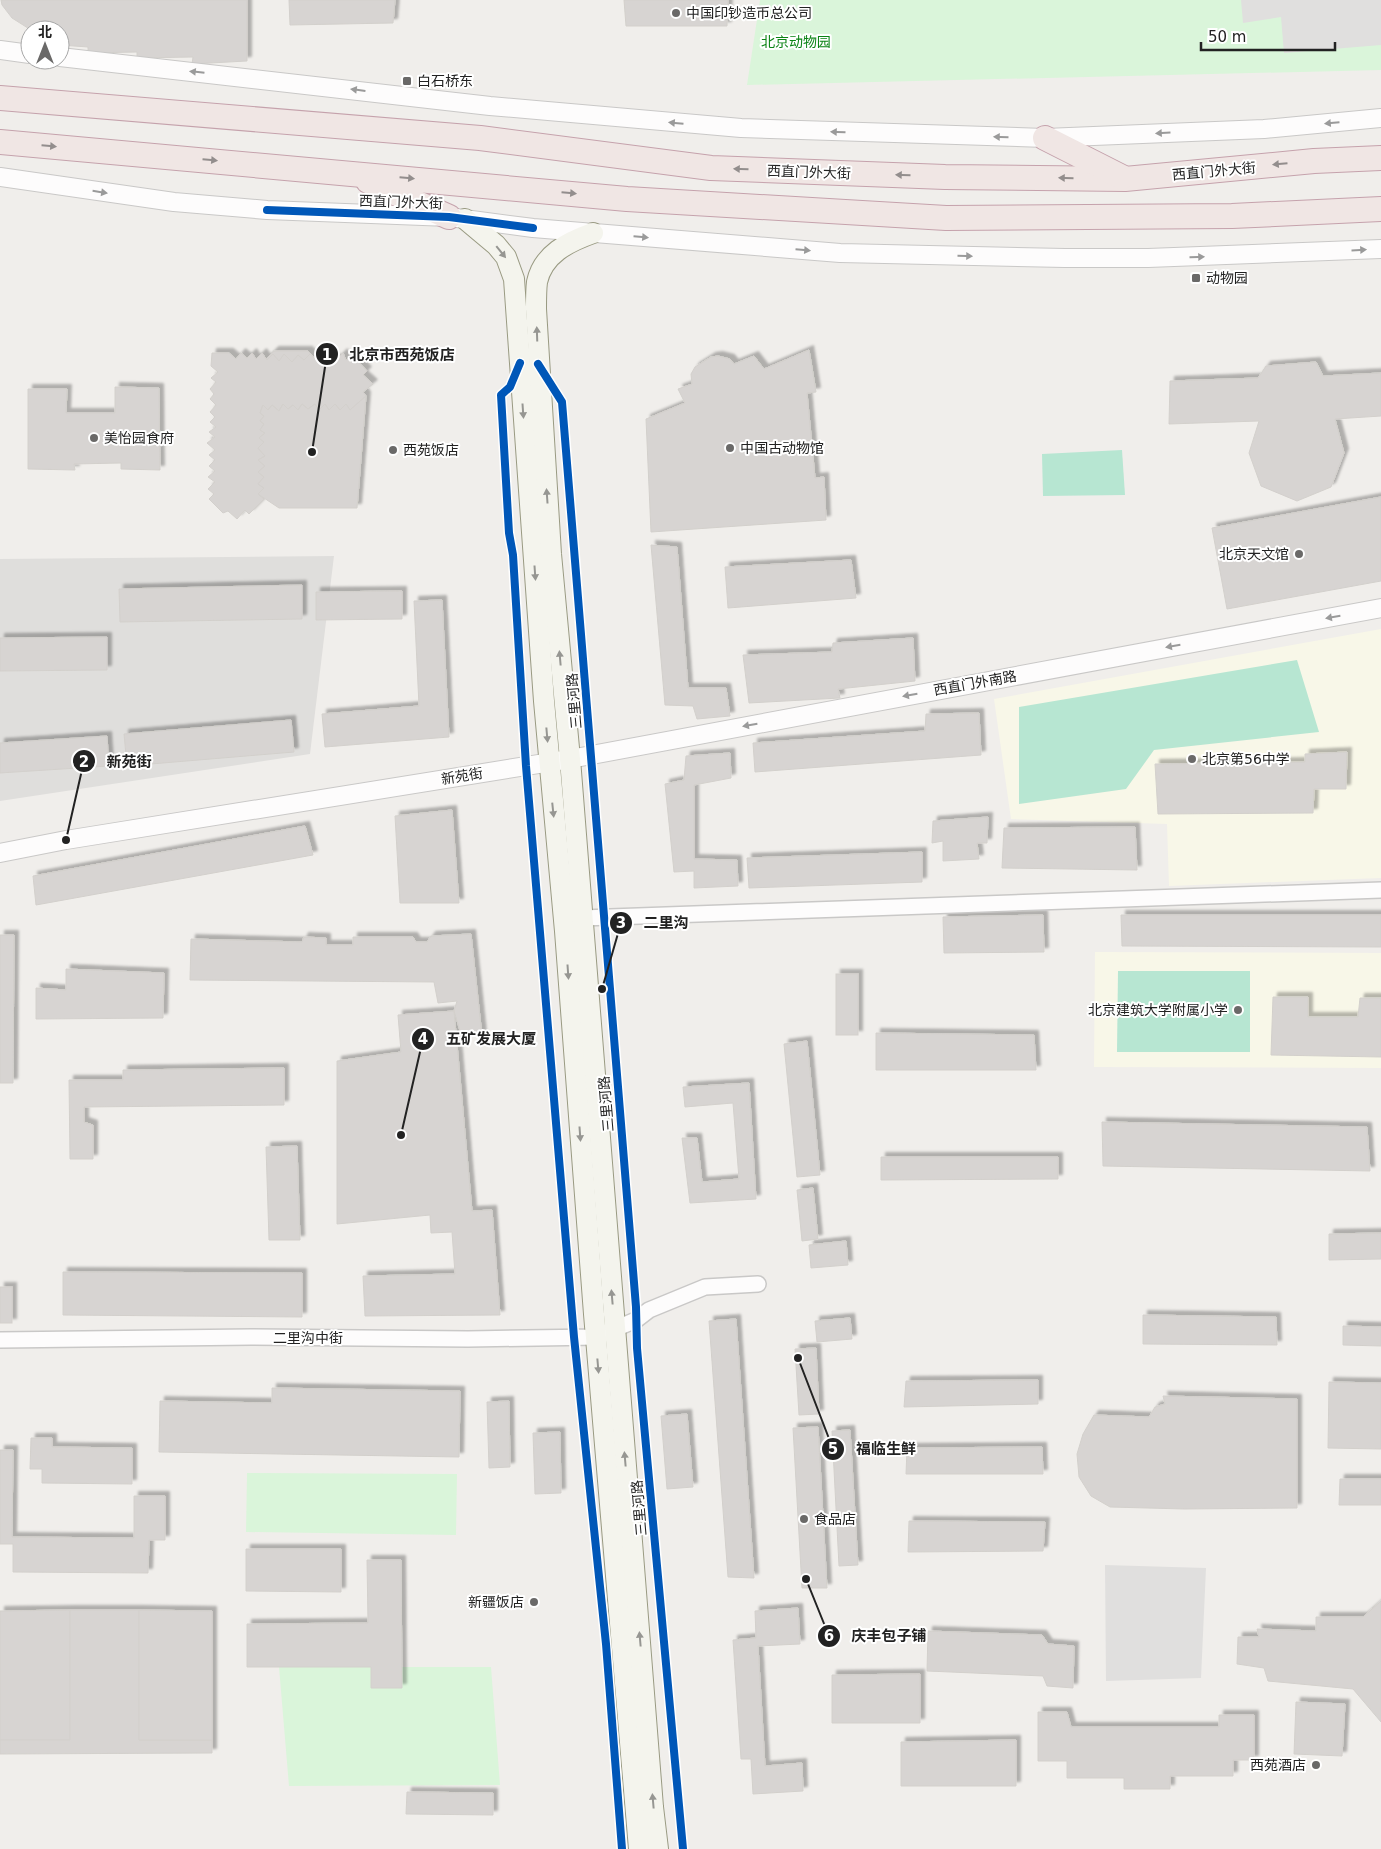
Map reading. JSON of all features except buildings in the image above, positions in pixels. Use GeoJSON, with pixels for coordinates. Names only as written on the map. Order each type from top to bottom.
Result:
{"type":"FeatureCollection","features":[{"type":"Feature","properties":{"kind":"highway","name":"西直门外大街"},"geometry":{"type":"LineString","coordinates":[[3,97],[480,138],[711,168],[946,177],[1125,179],[1314,161],[1381,158]]}},
{"type":"Feature","properties":{"kind":"highway"},"geometry":{"type":"LineString","coordinates":[[1045,138],[1125,179]]}},
{"type":"Feature","properties":{"kind":"highway","name":"西直门外大街"},"geometry":{"type":"LineString","coordinates":[[0,142],[627,199],[946,218],[1232,216],[1381,209]]}},
{"type":"Feature","properties":{"kind":"highway"},"geometry":{"type":"LineString","coordinates":[[1314,161],[1381,144]]}},
{"type":"Feature","properties":{"kind":"highway"},"geometry":{"type":"LineString","coordinates":[[348,173],[457,218]]}},
{"type":"Feature","properties":{"kind":"highway"},"geometry":{"type":"LineString","coordinates":[[1347,211],[1381,216]]}},
{"type":"Feature","properties":{"kind":"main road","name":"三里河路"},"geometry":{"type":"LineString","coordinates":[[457,218],[496,245],[506,258],[514,279],[549,762],[565,931],[596,1337],[639,1849]]}},
{"type":"Feature","properties":{"kind":"main road","name":"三里河路"},"geometry":{"type":"LineString","coordinates":[[592,233],[560,247],[547,261],[538,281],[536,309],[551,554],[570,759],[653,1808],[658,1849]]}},
{"type":"Feature","properties":{"kind":"street"},"geometry":{"type":"LineString","coordinates":[[0,50],[20,53]]}},
{"type":"Feature","properties":{"kind":"street"},"geometry":{"type":"LineString","coordinates":[[70,58],[490,106],[741,128],[1045,138],[1264,129],[1381,118]]}},
{"type":"Feature","properties":{"kind":"street","name":"西直门外大街"},"geometry":{"type":"LineString","coordinates":[[0,177],[174,202],[267,210],[457,218],[532,228],[840,253],[1055,258],[1194,257],[1381,249]]}},
{"type":"Feature","properties":{"kind":"street","name":"西直门外南路"},"geometry":{"type":"LineString","coordinates":[[570,759],[1381,608]]}},
{"type":"Feature","properties":{"kind":"street","name":"新苑街"},"geometry":{"type":"LineString","coordinates":[[0,853],[66,840],[570,759]]}},
{"type":"Feature","properties":{"kind":"street"},"geometry":{"type":"LineString","coordinates":[[582,918],[1381,890]]}},
{"type":"Feature","properties":{"kind":"street","name":"二里沟中街"},"geometry":{"type":"LineString","coordinates":[[0,1340],[251,1337],[458,1339],[596,1337],[636,1320],[649,1310],[705,1287],[758,1284]]}},
{"type":"Feature","properties":{"kind":"shaded area"},"geometry":{"type":"Polygon","coordinates":[[[1241,0],[1381,0],[1381,45],[1284,53],[1281,17],[1243,23],[1241,0]]]}},
{"type":"Feature","properties":{"kind":"shaded area"},"geometry":{"type":"Polygon","coordinates":[[[334,556],[310,754],[0,801],[0,559],[334,556]]]}},
{"type":"Feature","properties":{"kind":"shaded area","name":"北京第56中学"},"geometry":{"type":"Polygon","coordinates":[[[1381,629],[1381,878],[1169,886],[1167,824],[1011,819],[994,699],[1381,629]]]}},
{"type":"Feature","properties":{"kind":"shaded area","name":"北京建筑大学附属小学"},"geometry":{"type":"Polygon","coordinates":[[[1095,952],[1381,953],[1381,1068],[1094,1067],[1095,952]]]}},
{"type":"Feature","properties":{"kind":"shaded area"},"geometry":{"type":"Polygon","coordinates":[[[1105,1565],[1206,1568],[1201,1678],[1106,1681],[1105,1565]]]}},
{"type":"Feature","properties":{"kind":"green space","name":"北京动物园"},"geometry":{"type":"Polygon","coordinates":[[[760,0],[1381,0],[1381,70],[747,85],[760,0]]]}},
{"type":"Feature","properties":{"kind":"green space"},"geometry":{"type":"Polygon","coordinates":[[[1122,450],[1125,495],[1043,496],[1042,454],[1122,450]]]}},
{"type":"Feature","properties":{"kind":"green space"},"geometry":{"type":"Polygon","coordinates":[[[1297,660],[1319,732],[1154,750],[1126,789],[1019,804],[1019,707],[1297,660]]]}},
{"type":"Feature","properties":{"kind":"green space"},"geometry":{"type":"Polygon","coordinates":[[[1118,971],[1250,971],[1250,1052],[1117,1052],[1118,971]]]}},
{"type":"Feature","properties":{"kind":"green space"},"geometry":{"type":"Polygon","coordinates":[[[247,1473],[457,1474],[456,1535],[246,1532],[247,1473]]]}},
{"type":"Feature","properties":{"kind":"green space"},"geometry":{"type":"Polygon","coordinates":[[[279,1667],[371,1667],[372,1688],[402,1688],[402,1667],[491,1667],[500,1785],[289,1786],[279,1667]]]}},
{"type":"Feature","properties":{"kind":"cycle path"},"geometry":{"type":"LineString","coordinates":[[267,210],[449,217],[533,228]]}},
{"type":"Feature","properties":{"kind":"cycle path"},"geometry":{"type":"LineString","coordinates":[[520,363],[510,387],[501,395],[509,533],[513,555],[526,766],[574,1337],[606,1644],[622,1849]]}},
{"type":"Feature","properties":{"kind":"cycle path"},"geometry":{"type":"LineString","coordinates":[[538,364],[562,402],[636,1307],[637,1348],[683,1849]]}},
{"type":"Feature","properties":{"kind":"place","name":"中国印钞造币总公司"},"geometry":{"type":"Point","coordinates":[676,13]}},
{"type":"Feature","properties":{"kind":"place","name":"白石桥东"},"geometry":{"type":"Point","coordinates":[407,81]}},
{"type":"Feature","properties":{"kind":"place","name":"动物园"},"geometry":{"type":"Point","coordinates":[1196,278]}},
{"type":"Feature","properties":{"kind":"place","name":"美怡园食府"},"geometry":{"type":"Point","coordinates":[94,438]}},
{"type":"Feature","properties":{"kind":"place","name":"中国古动物馆"},"geometry":{"type":"Point","coordinates":[730,448]}},
{"type":"Feature","properties":{"kind":"place","name":"西苑饭店"},"geometry":{"type":"Point","coordinates":[393,450]}},
{"type":"Feature","properties":{"kind":"place","name":"北京市西苑饭店"},"geometry":{"type":"Point","coordinates":[312,452]}},
{"type":"Feature","properties":{"kind":"place","name":"北京天文馆"},"geometry":{"type":"Point","coordinates":[1299,554]}},
{"type":"Feature","properties":{"kind":"place","name":"北京第56中学"},"geometry":{"type":"Point","coordinates":[1192,759]}},
{"type":"Feature","properties":{"kind":"place","name":"新苑街"},"geometry":{"type":"Point","coordinates":[66,840]}},
{"type":"Feature","properties":{"kind":"place","name":"二里沟"},"geometry":{"type":"Point","coordinates":[602,989]}},
{"type":"Feature","properties":{"kind":"place","name":"北京建筑大学附属小学"},"geometry":{"type":"Point","coordinates":[1238,1010]}},
{"type":"Feature","properties":{"kind":"place","name":"五矿发展大厦"},"geometry":{"type":"Point","coordinates":[401,1135]}},
{"type":"Feature","properties":{"kind":"place","name":"福临生鲜"},"geometry":{"type":"Point","coordinates":[798,1358]}},
{"type":"Feature","properties":{"kind":"place","name":"食品店"},"geometry":{"type":"Point","coordinates":[804,1519]}},
{"type":"Feature","properties":{"kind":"place","name":"庆丰包子铺"},"geometry":{"type":"Point","coordinates":[806,1579]}},
{"type":"Feature","properties":{"kind":"place","name":"新疆饭店"},"geometry":{"type":"Point","coordinates":[534,1602]}},
{"type":"Feature","properties":{"kind":"place","name":"西苑酒店"},"geometry":{"type":"Point","coordinates":[1316,1765]}}]}
